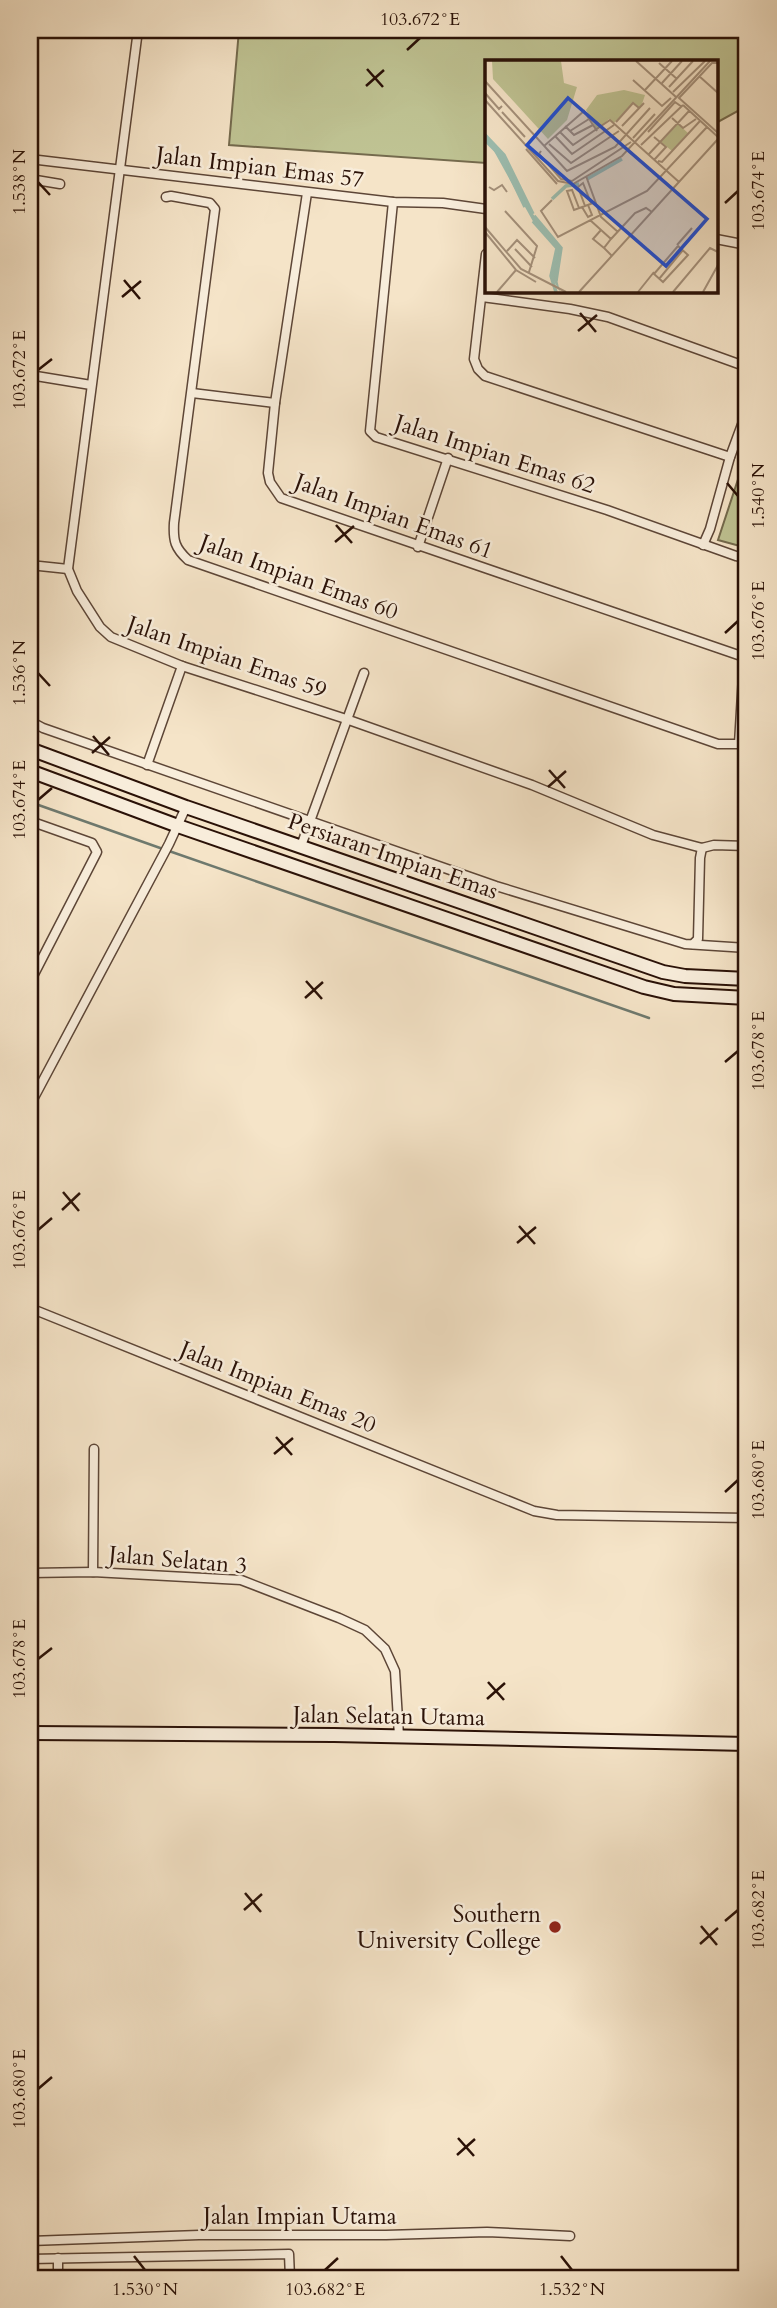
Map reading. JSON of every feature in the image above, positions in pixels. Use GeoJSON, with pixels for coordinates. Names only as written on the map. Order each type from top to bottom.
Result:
{"type":"FeatureCollection","features":[{"type":"Feature","properties":{"kind":"main road","name":"Persiaran Impian Emas"},"geometry":{"type":"LineString","coordinates":[[30,750],[186,807],[663,972],[685,976],[747,979]]}},
{"type":"Feature","properties":{"kind":"main road","name":"Persiaran Impian Emas"},"geometry":{"type":"LineString","coordinates":[[30,771],[178,826],[644,988],[674,995],[747,998]]}},
{"type":"Feature","properties":{"kind":"main road","name":"Jalan Selatan Utama"},"geometry":{"type":"LineString","coordinates":[[30,1733],[399,1736],[747,1744]]}},
{"type":"Feature","properties":{"kind":"street"},"geometry":{"type":"LineString","coordinates":[[30,37],[31,30]]}},
{"type":"Feature","properties":{"kind":"street"},"geometry":{"type":"LineString","coordinates":[[30,565],[68,569],[138,30]]}},
{"type":"Feature","properties":{"kind":"street","name":"Jalan Impian Emas 57"},"geometry":{"type":"LineString","coordinates":[[30,159],[307,193],[393,202],[443,203],[485,209]]}},
{"type":"Feature","properties":{"kind":"street"},"geometry":{"type":"LineString","coordinates":[[30,179],[60,184]]}},
{"type":"Feature","properties":{"kind":"street","name":"Jalan Impian Emas 61"},"geometry":{"type":"LineString","coordinates":[[307,193],[275,403],[268,472],[275,492],[281,498],[418,547],[746,659]]}},
{"type":"Feature","properties":{"kind":"street","name":"Jalan Impian Emas 60"},"geometry":{"type":"LineString","coordinates":[[166,197],[210,203],[215,209],[173,540],[188,560],[718,744],[743,744]]}},
{"type":"Feature","properties":{"kind":"street","name":"Jalan Impian Emas 62"},"geometry":{"type":"LineString","coordinates":[[393,202],[370,431],[376,437],[448,458],[747,558]]}},
{"type":"Feature","properties":{"kind":"street"},"geometry":{"type":"LineString","coordinates":[[718,239],[747,244]]}},
{"type":"Feature","properties":{"kind":"street"},"geometry":{"type":"LineString","coordinates":[[485,265],[474,359],[485,376],[730,457]]}},
{"type":"Feature","properties":{"kind":"street"},"geometry":{"type":"LineString","coordinates":[[482,297],[608,317],[747,367]]}},
{"type":"Feature","properties":{"kind":"street"},"geometry":{"type":"LineString","coordinates":[[30,375],[91,385]]}},
{"type":"Feature","properties":{"kind":"street"},"geometry":{"type":"LineString","coordinates":[[192,393],[275,403]]}},
{"type":"Feature","properties":{"kind":"street"},"geometry":{"type":"LineString","coordinates":[[702,545],[710,529],[730,457],[747,411]]}},
{"type":"Feature","properties":{"kind":"street"},"geometry":{"type":"LineString","coordinates":[[418,547],[448,458]]}},
{"type":"Feature","properties":{"kind":"street","name":"Jalan Impian Emas 59"},"geometry":{"type":"LineString","coordinates":[[68,569],[77,591],[94,618],[111,637],[182,666],[346,719],[532,785],[653,835],[702,848],[714,845],[747,846]]}},
{"type":"Feature","properties":{"kind":"street"},"geometry":{"type":"LineString","coordinates":[[743,744],[746,659]]}},
{"type":"Feature","properties":{"kind":"street"},"geometry":{"type":"LineString","coordinates":[[147,765],[182,666]]}},
{"type":"Feature","properties":{"kind":"street"},"geometry":{"type":"LineString","coordinates":[[301,846],[363,673]]}},
{"type":"Feature","properties":{"kind":"street"},"geometry":{"type":"LineString","coordinates":[[30,721],[147,765],[496,886],[685,944],[747,948]]}},
{"type":"Feature","properties":{"kind":"street"},"geometry":{"type":"LineString","coordinates":[[30,1105],[186,807]]}},
{"type":"Feature","properties":{"kind":"street"},"geometry":{"type":"LineString","coordinates":[[30,821],[92,843],[97,852],[30,982]]}},
{"type":"Feature","properties":{"kind":"street"},"geometry":{"type":"LineString","coordinates":[[693,944],[698,939],[699,858],[702,848]]}},
{"type":"Feature","properties":{"kind":"street","name":"Jalan Impian Emas 20"},"geometry":{"type":"LineString","coordinates":[[30,1308],[534,1511],[557,1515],[747,1518]]}},
{"type":"Feature","properties":{"kind":"street"},"geometry":{"type":"LineString","coordinates":[[93,1572],[94,1449]]}},
{"type":"Feature","properties":{"kind":"street","name":"Jalan Selatan 3"},"geometry":{"type":"LineString","coordinates":[[30,1573],[93,1572],[241,1580],[365,1630],[385,1649],[395,1671],[399,1736]]}},
{"type":"Feature","properties":{"kind":"street","name":"Jalan Impian Utama"},"geometry":{"type":"LineString","coordinates":[[30,2241],[199,2235],[487,2232],[569,2236]]}},
{"type":"Feature","properties":{"kind":"street"},"geometry":{"type":"LineString","coordinates":[[30,2259],[289,2254],[290,2278]]}},
{"type":"Feature","properties":{"kind":"street"},"geometry":{"type":"LineString","coordinates":[[58,2258],[58,2278]]}},
{"type":"Feature","properties":{"kind":"green space"},"geometry":{"type":"Polygon","coordinates":[[[239,30],[747,30],[747,106],[718,122],[718,60],[485,60],[485,163],[229,145],[239,30]]]}},
{"type":"Feature","properties":{"kind":"green space"},"geometry":{"type":"Polygon","coordinates":[[[747,452],[747,548],[718,540],[747,452]]]}},
{"type":"Feature","properties":{"kind":"waterway"},"geometry":{"type":"LineString","coordinates":[[30,802],[163,849]]}},
{"type":"Feature","properties":{"kind":"waterway"},"geometry":{"type":"LineString","coordinates":[[169,851],[649,1018]]}},
{"type":"Feature","properties":{"kind":"place","name":"Southern University College"},"geometry":{"type":"Point","coordinates":[555,1927]}}]}
